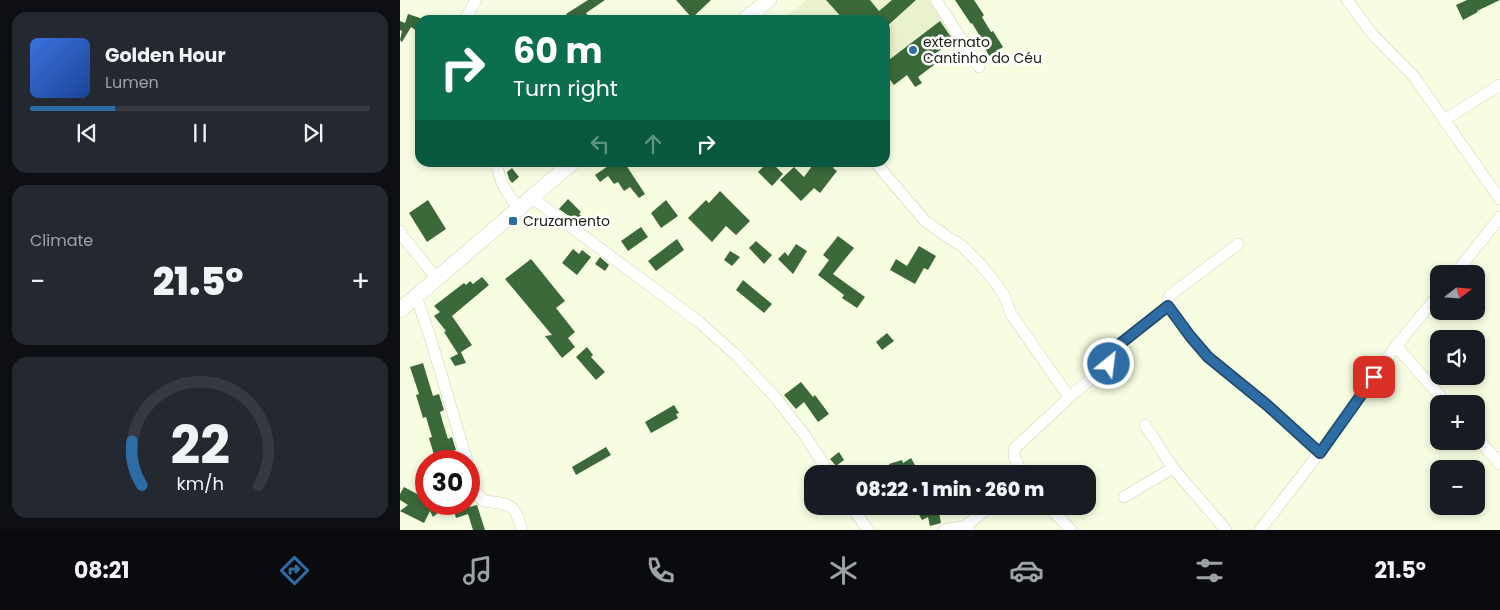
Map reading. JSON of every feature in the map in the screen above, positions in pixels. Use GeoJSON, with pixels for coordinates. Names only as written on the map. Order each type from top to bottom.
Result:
{"type":"FeatureCollection","features":[{"type":"Feature","properties":{"kind":"main road"},"geometry":{"type":"LineString","coordinates":[[753,15],[769,0]]}},
{"type":"Feature","properties":{"kind":"main road"},"geometry":{"type":"LineString","coordinates":[[400,310],[567,167]]}},
{"type":"Feature","properties":{"kind":"street"},"geometry":{"type":"LineString","coordinates":[[468,15],[476,0]]}},
{"type":"Feature","properties":{"kind":"street"},"geometry":{"type":"LineString","coordinates":[[936,0],[979,67]]}},
{"type":"Feature","properties":{"kind":"street"},"geometry":{"type":"LineString","coordinates":[[1347,0],[1373,35],[1414,77],[1500,199]]}},
{"type":"Feature","properties":{"kind":"street"},"geometry":{"type":"LineString","coordinates":[[1444,120],[1500,85]]}},
{"type":"Feature","properties":{"kind":"street"},"geometry":{"type":"LineString","coordinates":[[497,167],[499,179],[506,194],[518,209]]}},
{"type":"Feature","properties":{"kind":"street"},"geometry":{"type":"LineString","coordinates":[[879,167],[925,221],[961,245],[980,265],[1000,290],[1011,314],[1069,398]]}},
{"type":"Feature","properties":{"kind":"street"},"geometry":{"type":"LineString","coordinates":[[531,198],[699,322],[736,354],[776,398],[806,437],[824,465]]}},
{"type":"Feature","properties":{"kind":"street"},"geometry":{"type":"LineString","coordinates":[[1462,265],[1500,217]]}},
{"type":"Feature","properties":{"kind":"street"},"geometry":{"type":"LineString","coordinates":[[400,230],[404,238],[437,279]]}},
{"type":"Feature","properties":{"kind":"street"},"geometry":{"type":"LineString","coordinates":[[1238,244],[1170,295],[1168,306],[1208,357],[1267,405],[1320,453]]}},
{"type":"Feature","properties":{"kind":"street"},"geometry":{"type":"LineString","coordinates":[[416,296],[464,450]]}},
{"type":"Feature","properties":{"kind":"street"},"geometry":{"type":"LineString","coordinates":[[1260,530],[1320,453],[1396,346],[1430,305]]}},
{"type":"Feature","properties":{"kind":"street"},"geometry":{"type":"LineString","coordinates":[[1018,465],[1013,452],[1015,448],[1109,364],[1111,351],[1168,306]]}},
{"type":"Feature","properties":{"kind":"street"},"geometry":{"type":"LineString","coordinates":[[1396,346],[1439,395]]}},
{"type":"Feature","properties":{"kind":"street"},"geometry":{"type":"LineString","coordinates":[[1145,425],[1173,468],[1226,530]]}},
{"type":"Feature","properties":{"kind":"street"},"geometry":{"type":"LineString","coordinates":[[1485,447],[1500,464]]}},
{"type":"Feature","properties":{"kind":"street"},"geometry":{"type":"LineString","coordinates":[[1124,497],[1173,468]]}},
{"type":"Feature","properties":{"kind":"street"},"geometry":{"type":"LineString","coordinates":[[480,498],[484,501],[507,504],[514,508],[522,530]]}},
{"type":"Feature","properties":{"kind":"street"},"geometry":{"type":"LineString","coordinates":[[857,515],[868,530]]}},
{"type":"Feature","properties":{"kind":"street"},"geometry":{"type":"LineString","coordinates":[[944,530],[954,527],[968,528],[982,515]]}},
{"type":"Feature","properties":{"kind":"street"},"geometry":{"type":"LineString","coordinates":[[1057,515],[1071,530]]}},
{"type":"Feature","properties":{"kind":"shaded area","name":"externato Cantinho do Céu"},"geometry":{"type":"Polygon","coordinates":[[[807,0],[930,0],[956,38],[890,87],[890,15],[788,15],[807,0]]]}},
{"type":"Feature","properties":{"kind":"building"},"geometry":{"type":"Polygon","coordinates":[[[588,0],[605,0],[586,13],[587,15],[566,14],[588,0]]]}},
{"type":"Feature","properties":{"kind":"building"},"geometry":{"type":"Polygon","coordinates":[[[676,0],[711,0],[695,15],[689,15],[676,0]]]}},
{"type":"Feature","properties":{"kind":"building"},"geometry":{"type":"Polygon","coordinates":[[[826,0],[870,0],[879,11],[892,0],[916,0],[890,23],[890,15],[840,15],[826,0]]]}},
{"type":"Feature","properties":{"kind":"building"},"geometry":{"type":"Polygon","coordinates":[[[955,0],[974,0],[984,15],[982,17],[991,32],[993,31],[1003,47],[989,56],[984,43],[972,23],[955,0]]]}},
{"type":"Feature","properties":{"kind":"building"},"geometry":{"type":"Polygon","coordinates":[[[1467,0],[1500,0],[1463,20],[1456,5],[1467,0]]]}},
{"type":"Feature","properties":{"kind":"building"},"geometry":{"type":"Polygon","coordinates":[[[408,14],[415,16],[415,30],[411,27],[402,42],[400,40],[402,31],[400,30],[400,21],[405,23],[408,14]]]}},
{"type":"Feature","properties":{"kind":"building"},"geometry":{"type":"Polygon","coordinates":[[[940,21],[953,40],[930,58],[934,65],[918,77],[922,83],[915,87],[907,75],[894,85],[890,80],[890,59],[940,21]]]}},
{"type":"Feature","properties":{"kind":"building"},"geometry":{"type":"Polygon","coordinates":[[[607,167],[627,167],[645,194],[639,198],[630,187],[624,191],[618,182],[614,184],[608,176],[600,182],[595,175],[607,167]]]}},
{"type":"Feature","properties":{"kind":"building"},"geometry":{"type":"Polygon","coordinates":[[[763,167],[776,167],[783,174],[772,186],[758,172],[763,167]]]}},
{"type":"Feature","properties":{"kind":"building"},"geometry":{"type":"Polygon","coordinates":[[[794,167],[804,177],[811,167],[834,167],[837,171],[820,193],[814,188],[801,201],[780,180],[794,167]]]}},
{"type":"Feature","properties":{"kind":"building"},"geometry":{"type":"Polygon","coordinates":[[[512,168],[519,177],[512,183],[507,172],[512,168]]]}},
{"type":"Feature","properties":{"kind":"building"},"geometry":{"type":"Polygon","coordinates":[[[720,191],[750,221],[736,235],[726,226],[712,242],[688,218],[706,200],[709,203],[720,191]]]}},
{"type":"Feature","properties":{"kind":"building"},"geometry":{"type":"Polygon","coordinates":[[[568,199],[581,212],[579,214],[584,218],[579,223],[559,209],[568,199]]]}},
{"type":"Feature","properties":{"kind":"building"},"geometry":{"type":"Polygon","coordinates":[[[428,200],[446,229],[427,242],[409,213],[428,200]]]}},
{"type":"Feature","properties":{"kind":"building"},"geometry":{"type":"Polygon","coordinates":[[[666,200],[678,216],[661,228],[651,213],[666,200]]]}},
{"type":"Feature","properties":{"kind":"building"},"geometry":{"type":"Polygon","coordinates":[[[641,227],[648,237],[628,251],[621,241],[641,227]]]}},
{"type":"Feature","properties":{"kind":"building"},"geometry":{"type":"Polygon","coordinates":[[[838,236],[854,248],[833,274],[865,297],[857,308],[842,298],[844,295],[818,275],[829,260],[823,255],[838,236]]]}},
{"type":"Feature","properties":{"kind":"building"},"geometry":{"type":"Polygon","coordinates":[[[677,239],[684,250],[656,271],[648,261],[677,239]]]}},
{"type":"Feature","properties":{"kind":"building"},"geometry":{"type":"Polygon","coordinates":[[[756,241],[772,255],[764,264],[749,248],[756,241]]]}},
{"type":"Feature","properties":{"kind":"building"},"geometry":{"type":"Polygon","coordinates":[[[796,244],[807,251],[793,274],[778,259],[785,252],[788,256],[796,244]]]}},
{"type":"Feature","properties":{"kind":"building"},"geometry":{"type":"Polygon","coordinates":[[[919,246],[936,256],[928,270],[924,268],[915,284],[890,270],[896,259],[907,266],[919,246]]]}},
{"type":"Feature","properties":{"kind":"building"},"geometry":{"type":"Polygon","coordinates":[[[573,249],[579,254],[582,250],[591,257],[577,275],[562,263],[573,249]]]}},
{"type":"Feature","properties":{"kind":"building"},"geometry":{"type":"Polygon","coordinates":[[[730,251],[740,257],[732,266],[724,260],[730,251]]]}},
{"type":"Feature","properties":{"kind":"building"},"geometry":{"type":"Polygon","coordinates":[[[600,257],[609,265],[605,271],[595,264],[600,257]]]}},
{"type":"Feature","properties":{"kind":"building"},"geometry":{"type":"Polygon","coordinates":[[[531,259],[565,301],[556,308],[575,332],[568,338],[575,347],[562,358],[545,336],[552,335],[505,279],[531,259]]]}},
{"type":"Feature","properties":{"kind":"building"},"geometry":{"type":"Polygon","coordinates":[[[482,277],[489,285],[452,316],[472,345],[461,352],[466,363],[455,366],[450,358],[458,354],[444,332],[446,331],[434,316],[440,312],[434,306],[464,283],[466,285],[470,281],[473,284],[482,277]]]}},
{"type":"Feature","properties":{"kind":"building"},"geometry":{"type":"Polygon","coordinates":[[[743,280],[772,304],[764,313],[736,290],[743,280]]]}},
{"type":"Feature","properties":{"kind":"building"},"geometry":{"type":"Polygon","coordinates":[[[887,333],[894,341],[882,350],[876,342],[887,333]]]}},
{"type":"Feature","properties":{"kind":"building"},"geometry":{"type":"Polygon","coordinates":[[[587,347],[593,355],[591,357],[605,372],[596,380],[576,357],[587,347]]]}},
{"type":"Feature","properties":{"kind":"building"},"geometry":{"type":"Polygon","coordinates":[[[423,363],[433,396],[439,394],[444,410],[440,412],[448,439],[452,437],[456,450],[433,450],[429,438],[432,437],[426,417],[423,418],[416,395],[419,394],[410,367],[423,363]]]}},
{"type":"Feature","properties":{"kind":"building"},"geometry":{"type":"Polygon","coordinates":[[[801,382],[813,397],[815,395],[829,414],[818,422],[804,402],[796,409],[784,395],[801,382]]]}},
{"type":"Feature","properties":{"kind":"building"},"geometry":{"type":"Polygon","coordinates":[[[674,405],[679,413],[676,414],[678,418],[651,433],[645,422],[674,405]]]}},
{"type":"Feature","properties":{"kind":"building"},"geometry":{"type":"Polygon","coordinates":[[[606,447],[611,455],[576,475],[572,467],[606,447]]]}},
{"type":"Feature","properties":{"kind":"building"},"geometry":{"type":"Polygon","coordinates":[[[839,452],[844,460],[835,465],[830,459],[839,452]]]}},
{"type":"Feature","properties":{"kind":"building"},"geometry":{"type":"Polygon","coordinates":[[[911,458],[915,465],[889,464],[902,460],[903,463],[911,458]]]}},
{"type":"Feature","properties":{"kind":"building"},"geometry":{"type":"Polygon","coordinates":[[[404,487],[415,493],[415,515],[428,515],[424,523],[400,511],[408,505],[400,500],[400,494],[404,487]]]}},
{"type":"Feature","properties":{"kind":"building"},"geometry":{"type":"Polygon","coordinates":[[[480,514],[485,530],[473,530],[468,515],[480,514]]]}},
{"type":"Feature","properties":{"kind":"building"},"geometry":{"type":"Polygon","coordinates":[[[919,515],[940,515],[941,523],[930,526],[928,517],[922,520],[919,515]]]}},
{"type":"Feature","properties":{"kind":"place","name":"externato Cantinho do Céu"},"geometry":{"type":"Point","coordinates":[913,50]}},
{"type":"Feature","properties":{"kind":"place","name":"Cruzamento"},"geometry":{"type":"Point","coordinates":[513,221]}},
{"type":"Feature","properties":{"kind":"route"},"geometry":{"type":"LineString","coordinates":[[1109,364],[1111,351],[1168,306],[1208,357],[1250,390],[1320,453],[1374,377]]}}]}
